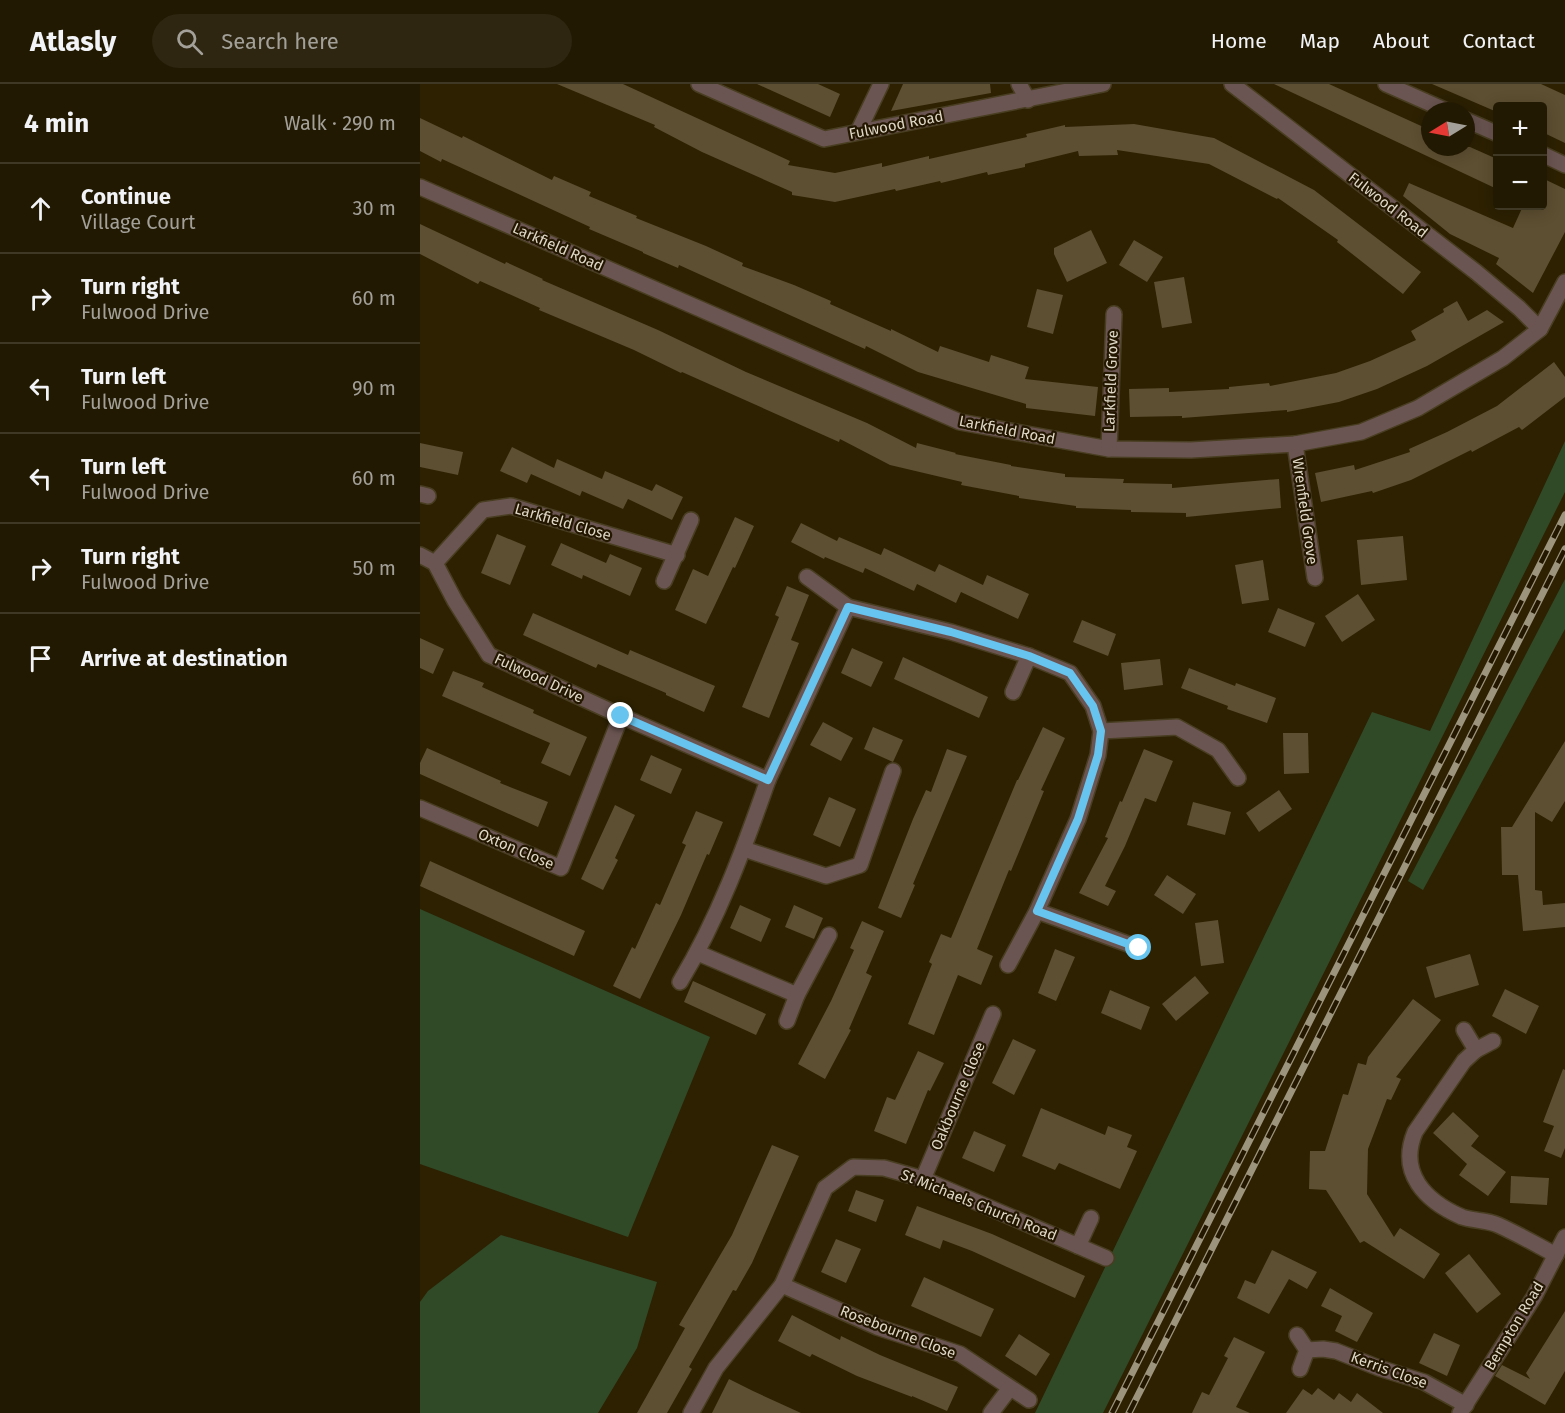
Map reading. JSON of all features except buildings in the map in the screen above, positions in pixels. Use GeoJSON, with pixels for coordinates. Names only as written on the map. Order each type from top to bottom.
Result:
{"type":"FeatureCollection","features":[{"type":"Feature","properties":{"kind":"street","name":"Fulwood Road"},"geometry":{"type":"LineString","coordinates":[[699,84],[824,139],[1103,84]]}},
{"type":"Feature","properties":{"kind":"street"},"geometry":{"type":"LineString","coordinates":[[858,132],[881,84]]}},
{"type":"Feature","properties":{"kind":"street"},"geometry":{"type":"LineString","coordinates":[[1019,84],[1028,100]]}},
{"type":"Feature","properties":{"kind":"street","name":"Fulwood Road"},"geometry":{"type":"LineString","coordinates":[[1232,84],[1476,272],[1540,329]]}},
{"type":"Feature","properties":{"kind":"street"},"geometry":{"type":"LineString","coordinates":[[1386,84],[1427,102]]}},
{"type":"Feature","properties":{"kind":"street"},"geometry":{"type":"LineString","coordinates":[[1475,124],[1493,132]]}},
{"type":"Feature","properties":{"kind":"street"},"geometry":{"type":"LineString","coordinates":[[1546,156],[1565,165]]}},
{"type":"Feature","properties":{"kind":"street","name":"Larkfield Road"},"geometry":{"type":"LineString","coordinates":[[420,187],[960,423],[1109,449],[1191,450],[1295,444],[1361,432],[1418,408],[1503,358],[1540,329]]}},
{"type":"Feature","properties":{"kind":"street"},"geometry":{"type":"LineString","coordinates":[[1540,329],[1565,282]]}},
{"type":"Feature","properties":{"kind":"street","name":"Larkfield Grove"},"geometry":{"type":"LineString","coordinates":[[1109,449],[1113,314]]}},
{"type":"Feature","properties":{"kind":"street","name":"Wrenfield Grove"},"geometry":{"type":"LineString","coordinates":[[1295,444],[1315,578]]}},
{"type":"Feature","properties":{"kind":"street","name":"Larkfield Close"},"geometry":{"type":"LineString","coordinates":[[435,563],[483,510],[511,506],[677,555]]}},
{"type":"Feature","properties":{"kind":"street"},"geometry":{"type":"LineString","coordinates":[[664,581],[691,520]]}},
{"type":"Feature","properties":{"kind":"street"},"geometry":{"type":"LineString","coordinates":[[420,555],[435,563]]}},
{"type":"Feature","properties":{"kind":"street","name":"Fulwood Drive"},"geometry":{"type":"LineString","coordinates":[[435,563],[455,601],[489,655],[768,780]]}},
{"type":"Feature","properties":{"kind":"street"},"geometry":{"type":"LineString","coordinates":[[807,577],[848,607],[951,632],[1029,656],[1070,673],[1093,706],[1101,731],[1098,755],[1078,819],[1037,911],[1008,965]]}},
{"type":"Feature","properties":{"kind":"street"},"geometry":{"type":"LineString","coordinates":[[680,982],[698,953],[744,849],[768,780],[848,607]]}},
{"type":"Feature","properties":{"kind":"street"},"geometry":{"type":"LineString","coordinates":[[1013,692],[1029,656]]}},
{"type":"Feature","properties":{"kind":"street","name":"Oxton Close"},"geometry":{"type":"LineString","coordinates":[[420,808],[561,868],[621,716]]}},
{"type":"Feature","properties":{"kind":"street"},"geometry":{"type":"LineString","coordinates":[[1101,731],[1178,727],[1218,750],[1238,778]]}},
{"type":"Feature","properties":{"kind":"street"},"geometry":{"type":"LineString","coordinates":[[744,849],[826,876],[860,865],[893,771]]}},
{"type":"Feature","properties":{"kind":"street"},"geometry":{"type":"LineString","coordinates":[[1037,911],[1139,948]]}},
{"type":"Feature","properties":{"kind":"street"},"geometry":{"type":"LineString","coordinates":[[787,1021],[797,994],[829,935]]}},
{"type":"Feature","properties":{"kind":"street"},"geometry":{"type":"LineString","coordinates":[[698,953],[797,994]]}},
{"type":"Feature","properties":{"kind":"street","name":"Oakbourne Close"},"geometry":{"type":"LineString","coordinates":[[923,1179],[993,1014]]}},
{"type":"Feature","properties":{"kind":"street"},"geometry":{"type":"LineString","coordinates":[[1464,1030],[1476,1050]]}},
{"type":"Feature","properties":{"kind":"street"},"geometry":{"type":"LineString","coordinates":[[1493,1041],[1476,1050],[1464,1061],[1416,1132],[1411,1143],[1411,1168],[1420,1188],[1445,1207],[1471,1220],[1496,1224],[1556,1255]]}},
{"type":"Feature","properties":{"kind":"street","name":"St Michaels Church Road"},"geometry":{"type":"LineString","coordinates":[[692,1413],[716,1368],[782,1285],[825,1188],[853,1167],[884,1168],[923,1179],[1106,1258]]}},
{"type":"Feature","properties":{"kind":"street"},"geometry":{"type":"LineString","coordinates":[[1078,1246],[1091,1218]]}},
{"type":"Feature","properties":{"kind":"street","name":"Bempton Road"},"geometry":{"type":"LineString","coordinates":[[1463,1409],[1534,1297],[1565,1237]]}},
{"type":"Feature","properties":{"kind":"street","name":"Rosebourne Close"},"geometry":{"type":"LineString","coordinates":[[782,1285],[877,1327],[960,1354],[1029,1400]]}},
{"type":"Feature","properties":{"kind":"street"},"geometry":{"type":"LineString","coordinates":[[1297,1335],[1307,1350],[1300,1369]]}},
{"type":"Feature","properties":{"kind":"street","name":"Kerris Close"},"geometry":{"type":"LineString","coordinates":[[1307,1350],[1336,1351],[1378,1368],[1424,1382],[1463,1409]]}},
{"type":"Feature","properties":{"kind":"street"},"geometry":{"type":"LineString","coordinates":[[992,1413],[1010,1388]]}},
{"type":"Feature","properties":{"kind":"green space"},"geometry":{"type":"Polygon","coordinates":[[[1565,441],[1565,492],[1103,1413],[1035,1413],[1372,712],[1430,731],[1565,441]]]}},
{"type":"Feature","properties":{"kind":"green space"},"geometry":{"type":"Polygon","coordinates":[[[1565,579],[1565,629],[1423,890],[1408,881],[1565,579]]]}},
{"type":"Feature","properties":{"kind":"green space"},"geometry":{"type":"Polygon","coordinates":[[[420,909],[710,1037],[628,1237],[420,1164],[420,909]]]}},
{"type":"Feature","properties":{"kind":"green space"},"geometry":{"type":"Polygon","coordinates":[[[501,1235],[657,1282],[637,1348],[598,1413],[420,1413],[420,1302],[428,1291],[501,1235]]]}},
{"type":"Feature","properties":{"kind":"railway"},"geometry":{"type":"LineString","coordinates":[[1112,1413],[1565,515]]}},
{"type":"Feature","properties":{"kind":"railway"},"geometry":{"type":"LineString","coordinates":[[1129,1413],[1565,549]]}},
{"type":"Feature","properties":{"kind":"route"},"geometry":{"type":"LineString","coordinates":[[621,716],[768,780],[848,607],[951,632],[1029,656],[1070,673],[1093,706],[1101,731],[1098,755],[1078,819],[1037,911],[1139,948]]}}]}
